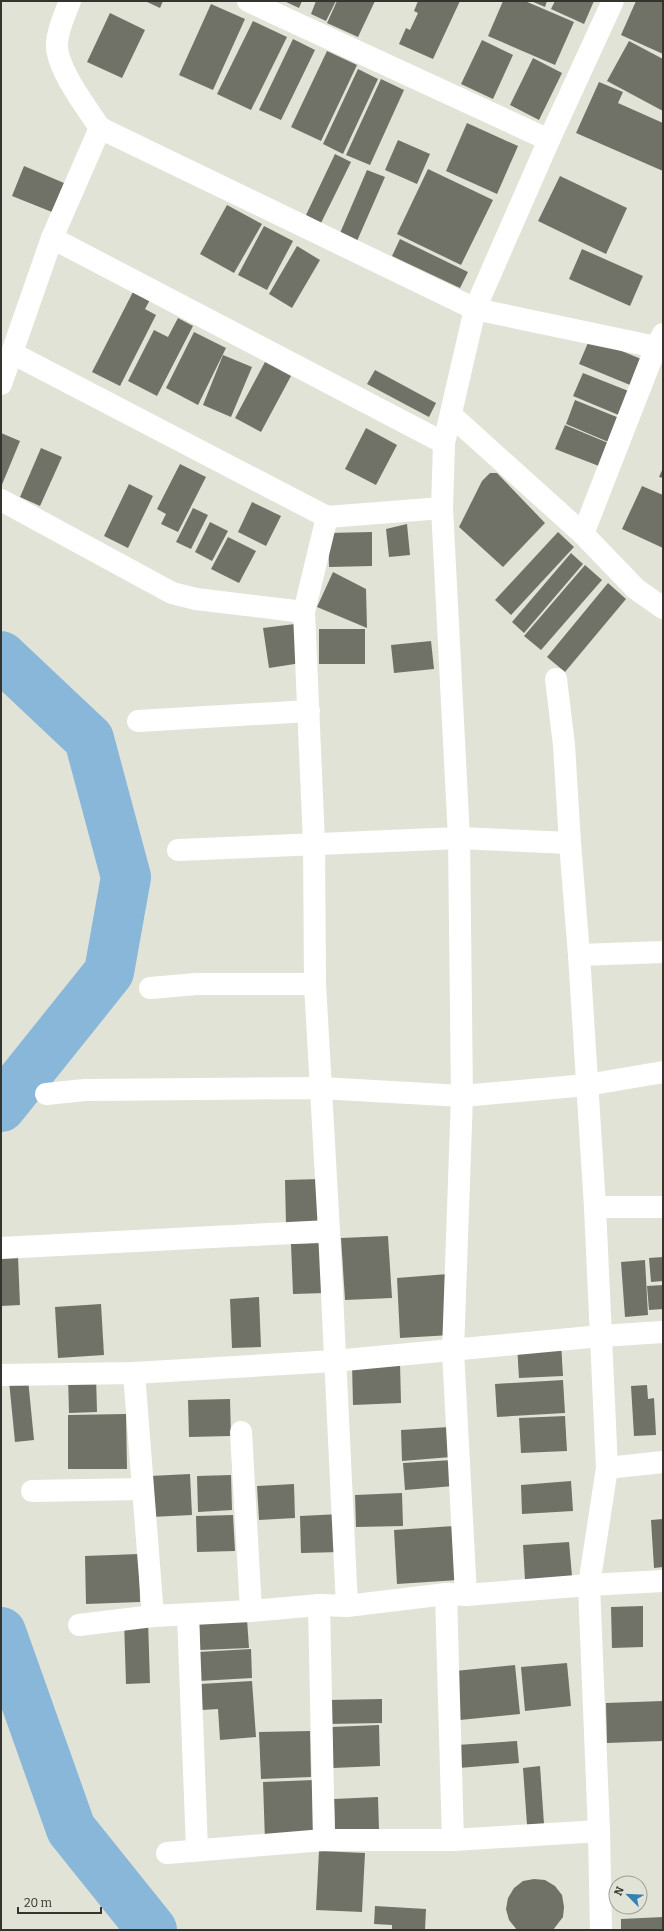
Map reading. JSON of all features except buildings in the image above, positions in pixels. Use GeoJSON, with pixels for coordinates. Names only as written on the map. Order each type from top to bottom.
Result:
{"type":"FeatureCollection","features":[{"type":"Feature","properties":{"kind":"street"},"geometry":{"type":"LineString","coordinates":[[70,1],[60,30],[57,44],[58,55],[72,86],[100,128],[475,309],[660,341],[583,534]]}},
{"type":"Feature","properties":{"kind":"street"},"geometry":{"type":"LineString","coordinates":[[248,1],[549,140]]}},
{"type":"Feature","properties":{"kind":"street"},"geometry":{"type":"LineString","coordinates":[[453,1840],[456,1594],[453,1351],[462,1096],[459,838],[442,508],[444,443],[452,415],[475,309],[549,140],[613,1]]}},
{"type":"Feature","properties":{"kind":"street"},"geometry":{"type":"LineString","coordinates":[[1,384],[52,238],[100,128]]}},
{"type":"Feature","properties":{"kind":"street"},"geometry":{"type":"LineString","coordinates":[[52,238],[444,443]]}},
{"type":"Feature","properties":{"kind":"street"},"geometry":{"type":"LineString","coordinates":[[12,353],[327,517],[442,508]]}},
{"type":"Feature","properties":{"kind":"street"},"geometry":{"type":"LineString","coordinates":[[452,415],[583,534],[636,589],[663,608]]}},
{"type":"Feature","properties":{"kind":"street"},"geometry":{"type":"LineString","coordinates":[[1,500],[172,593],[196,598],[304,612]]}},
{"type":"Feature","properties":{"kind":"street"},"geometry":{"type":"LineString","coordinates":[[327,517],[304,612],[314,843],[315,984],[329,1231],[334,1361],[347,1606]]}},
{"type":"Feature","properties":{"kind":"street"},"geometry":{"type":"LineString","coordinates":[[556,679],[564,745],[579,955],[586,1085],[595,1207],[607,1468],[589,1585],[602,1930]]}},
{"type":"Feature","properties":{"kind":"street"},"geometry":{"type":"LineString","coordinates":[[138,721],[308,711]]}},
{"type":"Feature","properties":{"kind":"street"},"geometry":{"type":"LineString","coordinates":[[178,850],[459,838],[570,843]]}},
{"type":"Feature","properties":{"kind":"street"},"geometry":{"type":"LineString","coordinates":[[579,955],[663,952]]}},
{"type":"Feature","properties":{"kind":"street"},"geometry":{"type":"LineString","coordinates":[[150,988],[196,984],[315,984]]}},
{"type":"Feature","properties":{"kind":"street"},"geometry":{"type":"LineString","coordinates":[[46,1094],[85,1090],[321,1088],[462,1096],[586,1085],[663,1072]]}},
{"type":"Feature","properties":{"kind":"street"},"geometry":{"type":"LineString","coordinates":[[595,1207],[663,1207]]}},
{"type":"Feature","properties":{"kind":"street"},"geometry":{"type":"LineString","coordinates":[[1,1248],[329,1231]]}},
{"type":"Feature","properties":{"kind":"street"},"geometry":{"type":"LineString","coordinates":[[1,1375],[134,1373],[334,1361],[602,1336],[663,1332]]}},
{"type":"Feature","properties":{"kind":"street"},"geometry":{"type":"LineString","coordinates":[[134,1373],[153,1616]]}},
{"type":"Feature","properties":{"kind":"street"},"geometry":{"type":"LineString","coordinates":[[241,1432],[251,1611]]}},
{"type":"Feature","properties":{"kind":"street"},"geometry":{"type":"LineString","coordinates":[[607,1468],[663,1462]]}},
{"type":"Feature","properties":{"kind":"street"},"geometry":{"type":"LineString","coordinates":[[32,1491],[142,1489]]}},
{"type":"Feature","properties":{"kind":"street"},"geometry":{"type":"LineString","coordinates":[[79,1624],[153,1616],[251,1611],[318,1605],[347,1606],[456,1594],[663,1581]]}},
{"type":"Feature","properties":{"kind":"street"},"geometry":{"type":"LineString","coordinates":[[318,1605],[324,1840]]}},
{"type":"Feature","properties":{"kind":"street"},"geometry":{"type":"LineString","coordinates":[[188,1615],[197,1849]]}},
{"type":"Feature","properties":{"kind":"street"},"geometry":{"type":"LineString","coordinates":[[167,1853],[197,1849],[324,1840],[453,1840],[599,1831]]}},
{"type":"Feature","properties":{"kind":"waterway"},"geometry":{"type":"LineString","coordinates":[[1,656],[89,739],[126,877],[109,972],[1,1107]]}},
{"type":"Feature","properties":{"kind":"waterway"},"geometry":{"type":"LineString","coordinates":[[1,1632],[71,1829],[152,1930]]}}]}
